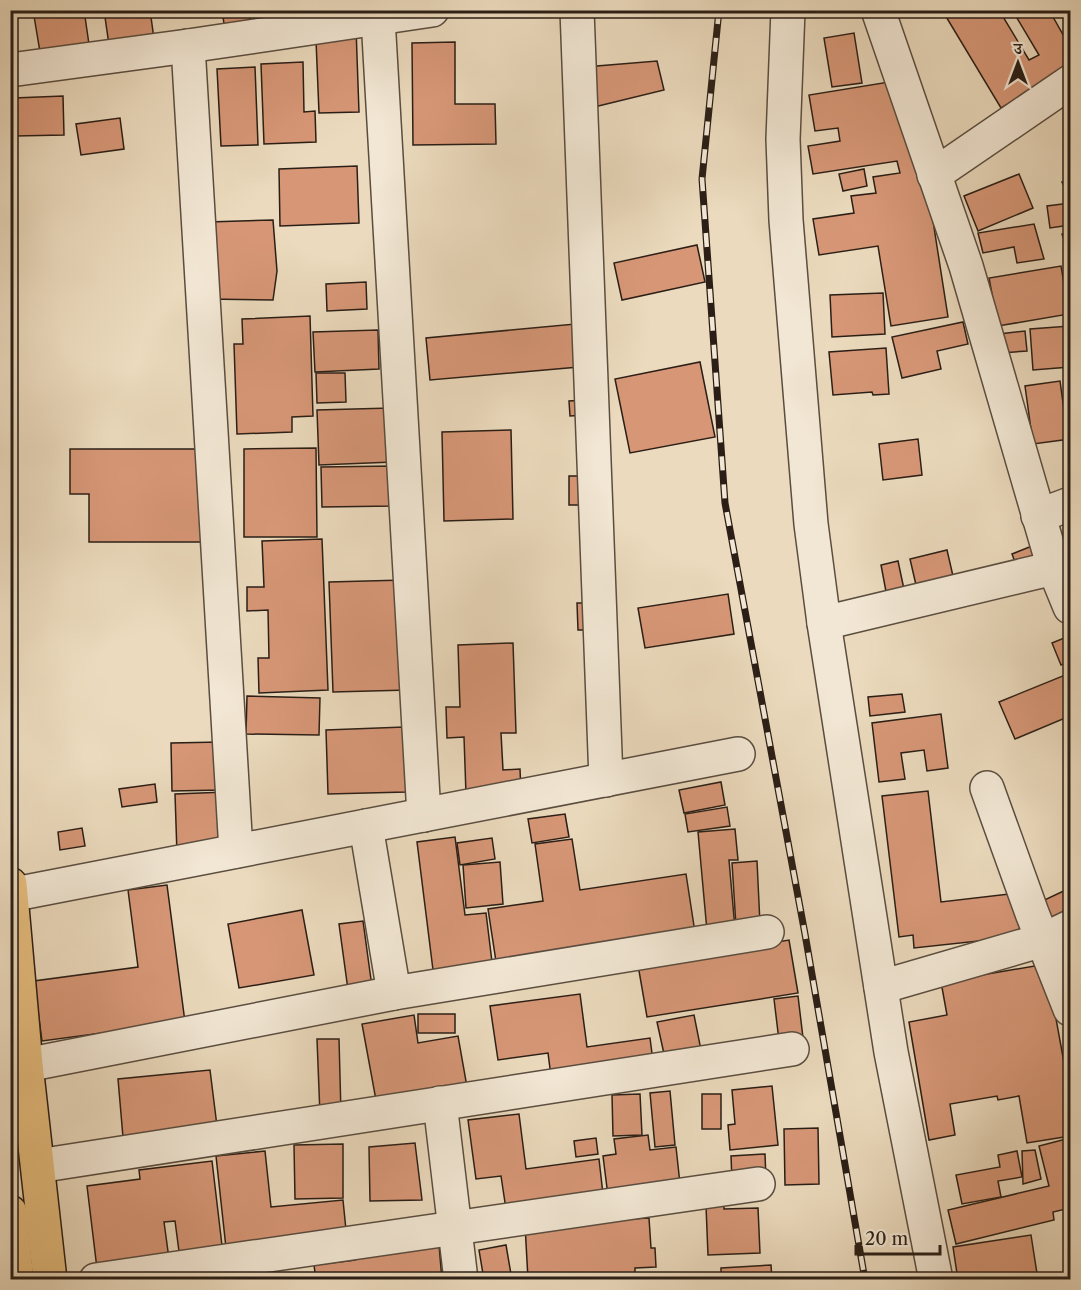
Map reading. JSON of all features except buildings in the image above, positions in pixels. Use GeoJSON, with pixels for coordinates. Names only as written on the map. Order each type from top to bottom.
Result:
{"type":"FeatureCollection","features":[{"type":"Feature","properties":{"kind":"highway"},"geometry":{"type":"LineString","coordinates":[[11,891],[26,1065],[50,1280]]}},
{"type":"Feature","properties":{"kind":"highway"},"geometry":{"type":"LineString","coordinates":[[10,1212],[17,1280]]}},
{"type":"Feature","properties":{"kind":"street"},"geometry":{"type":"LineString","coordinates":[[10,70],[432,10]]}},
{"type":"Feature","properties":{"kind":"street"},"geometry":{"type":"LineString","coordinates":[[577,10],[606,780]]}},
{"type":"Feature","properties":{"kind":"street"},"geometry":{"type":"LineString","coordinates":[[788,10],[783,139],[786,220],[811,524],[824,623],[891,1052],[936,1280]]}},
{"type":"Feature","properties":{"kind":"street"},"geometry":{"type":"LineString","coordinates":[[888,15],[934,175],[966,266],[1054,568],[1071,607]]}},
{"type":"Feature","properties":{"kind":"street"},"geometry":{"type":"LineString","coordinates":[[378,18],[424,815]]}},
{"type":"Feature","properties":{"kind":"street"},"geometry":{"type":"LineString","coordinates":[[188,46],[236,852]]}},
{"type":"Feature","properties":{"kind":"street"},"geometry":{"type":"LineString","coordinates":[[934,175],[1071,82]]}},
{"type":"Feature","properties":{"kind":"street"},"geometry":{"type":"LineString","coordinates":[[1038,516],[1071,504]]}},
{"type":"Feature","properties":{"kind":"street"},"geometry":{"type":"LineString","coordinates":[[824,623],[1054,568]]}},
{"type":"Feature","properties":{"kind":"street"},"geometry":{"type":"LineString","coordinates":[[11,891],[236,852],[738,754]]}},
{"type":"Feature","properties":{"kind":"street"},"geometry":{"type":"LineString","coordinates":[[987,788],[1057,934],[1071,1009]]}},
{"type":"Feature","properties":{"kind":"street"},"geometry":{"type":"LineString","coordinates":[[366,826],[394,993]]}},
{"type":"Feature","properties":{"kind":"street"},"geometry":{"type":"LineString","coordinates":[[26,1065],[394,993],[767,932]]}},
{"type":"Feature","properties":{"kind":"street"},"geometry":{"type":"LineString","coordinates":[[881,987],[1057,934]]}},
{"type":"Feature","properties":{"kind":"street"},"geometry":{"type":"LineString","coordinates":[[38,1166],[792,1049]]}},
{"type":"Feature","properties":{"kind":"street"},"geometry":{"type":"LineString","coordinates":[[440,1103],[461,1280]]}},
{"type":"Feature","properties":{"kind":"street"},"geometry":{"type":"LineString","coordinates":[[96,1280],[758,1184]]}},
{"type":"Feature","properties":{"kind":"railway"},"geometry":{"type":"LineString","coordinates":[[719,10],[702,179],[725,503],[805,934],[865,1280]]}}]}
